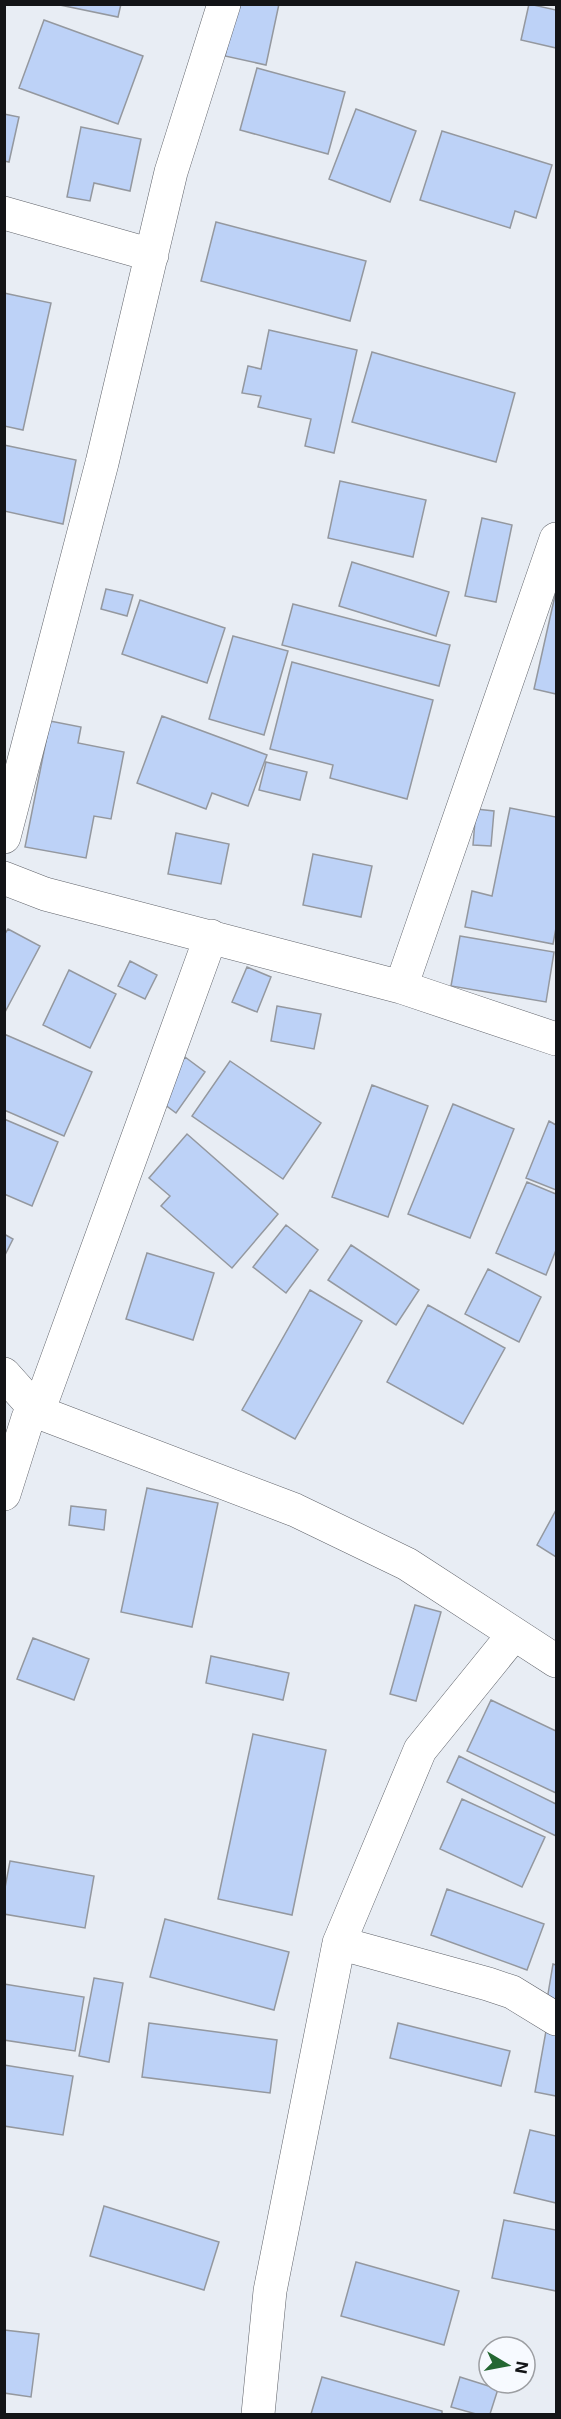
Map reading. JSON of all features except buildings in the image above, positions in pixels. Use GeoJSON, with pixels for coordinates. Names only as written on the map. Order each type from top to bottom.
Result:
{"type":"FeatureCollection","features":[{"type":"Feature","properties":{"kind":"street"},"geometry":{"type":"LineString","coordinates":[[4,837],[102,463],[171,172],[224,4]]}},
{"type":"Feature","properties":{"kind":"street"},"geometry":{"type":"LineString","coordinates":[[4,213],[152,255]]}},
{"type":"Feature","properties":{"kind":"street"},"geometry":{"type":"LineString","coordinates":[[401,987],[549,582],[556,539]]}},
{"type":"Feature","properties":{"kind":"street"},"geometry":{"type":"LineString","coordinates":[[4,878],[45,894],[401,987],[556,1039]]}},
{"type":"Feature","properties":{"kind":"street"},"geometry":{"type":"LineString","coordinates":[[4,1494],[28,1418],[38,1412],[212,936]]}},
{"type":"Feature","properties":{"kind":"street"},"geometry":{"type":"LineString","coordinates":[[4,1374],[38,1412],[295,1510],[407,1564],[556,1661]]}},
{"type":"Feature","properties":{"kind":"street"},"geometry":{"type":"LineString","coordinates":[[258,2415],[270,2291],[339,1943],[420,1750],[514,1634]]}},
{"type":"Feature","properties":{"kind":"street"},"geometry":{"type":"LineString","coordinates":[[339,1943],[512,1992],[556,2019]]}}]}
